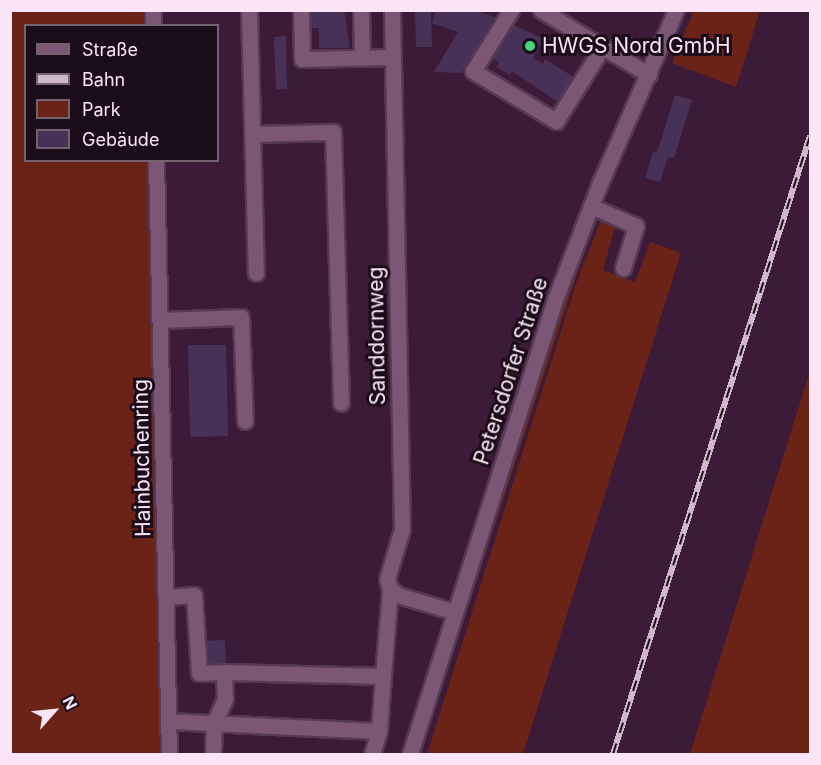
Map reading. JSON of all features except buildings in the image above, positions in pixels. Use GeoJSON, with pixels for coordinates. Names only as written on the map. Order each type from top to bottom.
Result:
{"type":"FeatureCollection","features":[{"type":"Feature","properties":{"kind":"street"},"geometry":{"type":"LineString","coordinates":[[249,10],[256,273]]}},
{"type":"Feature","properties":{"kind":"street"},"geometry":{"type":"LineString","coordinates":[[301,10],[302,59],[393,57]]}},
{"type":"Feature","properties":{"kind":"street"},"geometry":{"type":"LineString","coordinates":[[361,10],[362,58]]}},
{"type":"Feature","properties":{"kind":"street","name":"Sanddornweg"},"geometry":{"type":"LineString","coordinates":[[372,754],[379,731],[390,590],[387,579],[402,529],[392,10]]}},
{"type":"Feature","properties":{"kind":"street"},"geometry":{"type":"LineString","coordinates":[[511,10],[473,71],[556,121],[602,48]]}},
{"type":"Feature","properties":{"kind":"street"},"geometry":{"type":"LineString","coordinates":[[541,10],[649,75]]}},
{"type":"Feature","properties":{"kind":"street","name":"Petersdorfer Straße"},"geometry":{"type":"LineString","coordinates":[[410,754],[554,302],[591,206],[676,10]]}},
{"type":"Feature","properties":{"kind":"street"},"geometry":{"type":"LineString","coordinates":[[252,134],[333,132],[341,403]]}},
{"type":"Feature","properties":{"kind":"street","name":"Hainbuchenring"},"geometry":{"type":"LineString","coordinates":[[156,162],[169,754]]}},
{"type":"Feature","properties":{"kind":"street"},"geometry":{"type":"LineString","coordinates":[[591,206],[636,226],[623,268]]}},
{"type":"Feature","properties":{"kind":"street"},"geometry":{"type":"LineString","coordinates":[[160,320],[241,317],[245,421]]}},
{"type":"Feature","properties":{"kind":"street"},"geometry":{"type":"LineString","coordinates":[[390,590],[398,596],[455,612]]}},
{"type":"Feature","properties":{"kind":"street"},"geometry":{"type":"LineString","coordinates":[[166,597],[194,595],[199,673],[382,676]]}},
{"type":"Feature","properties":{"kind":"street"},"geometry":{"type":"LineString","coordinates":[[213,754],[214,723],[225,699],[224,672]]}},
{"type":"Feature","properties":{"kind":"street"},"geometry":{"type":"LineString","coordinates":[[168,721],[379,731]]}},
{"type":"Feature","properties":{"kind":"green space"},"geometry":{"type":"Polygon","coordinates":[[[694,10],[760,11],[736,87],[672,63],[694,10]]]}},
{"type":"Feature","properties":{"kind":"green space"},"geometry":{"type":"Polygon","coordinates":[[[10,11],[145,11],[146,24],[24,24],[24,162],[149,162],[163,754],[11,754],[10,11]]]}},
{"type":"Feature","properties":{"kind":"green space"},"geometry":{"type":"Polygon","coordinates":[[[682,11],[685,11],[603,203],[601,197],[682,11]]]}},
{"type":"Feature","properties":{"kind":"green space"},"geometry":{"type":"Polygon","coordinates":[[[595,219],[420,754],[417,754],[570,277],[590,222],[595,219]]]}},
{"type":"Feature","properties":{"kind":"green space"},"geometry":{"type":"Polygon","coordinates":[[[601,220],[615,227],[603,270],[635,282],[650,242],[681,253],[523,754],[427,754],[577,281],[601,220]]]}},
{"type":"Feature","properties":{"kind":"green space"},"geometry":{"type":"Polygon","coordinates":[[[810,371],[810,754],[690,754],[810,371]]]}},
{"type":"Feature","properties":{"kind":"railway"},"geometry":{"type":"LineString","coordinates":[[613,754],[810,136]]}},
{"type":"Feature","properties":{"kind":"place","name":"HWGS Nord GmbH"},"geometry":{"type":"Point","coordinates":[530,46]}}]}
